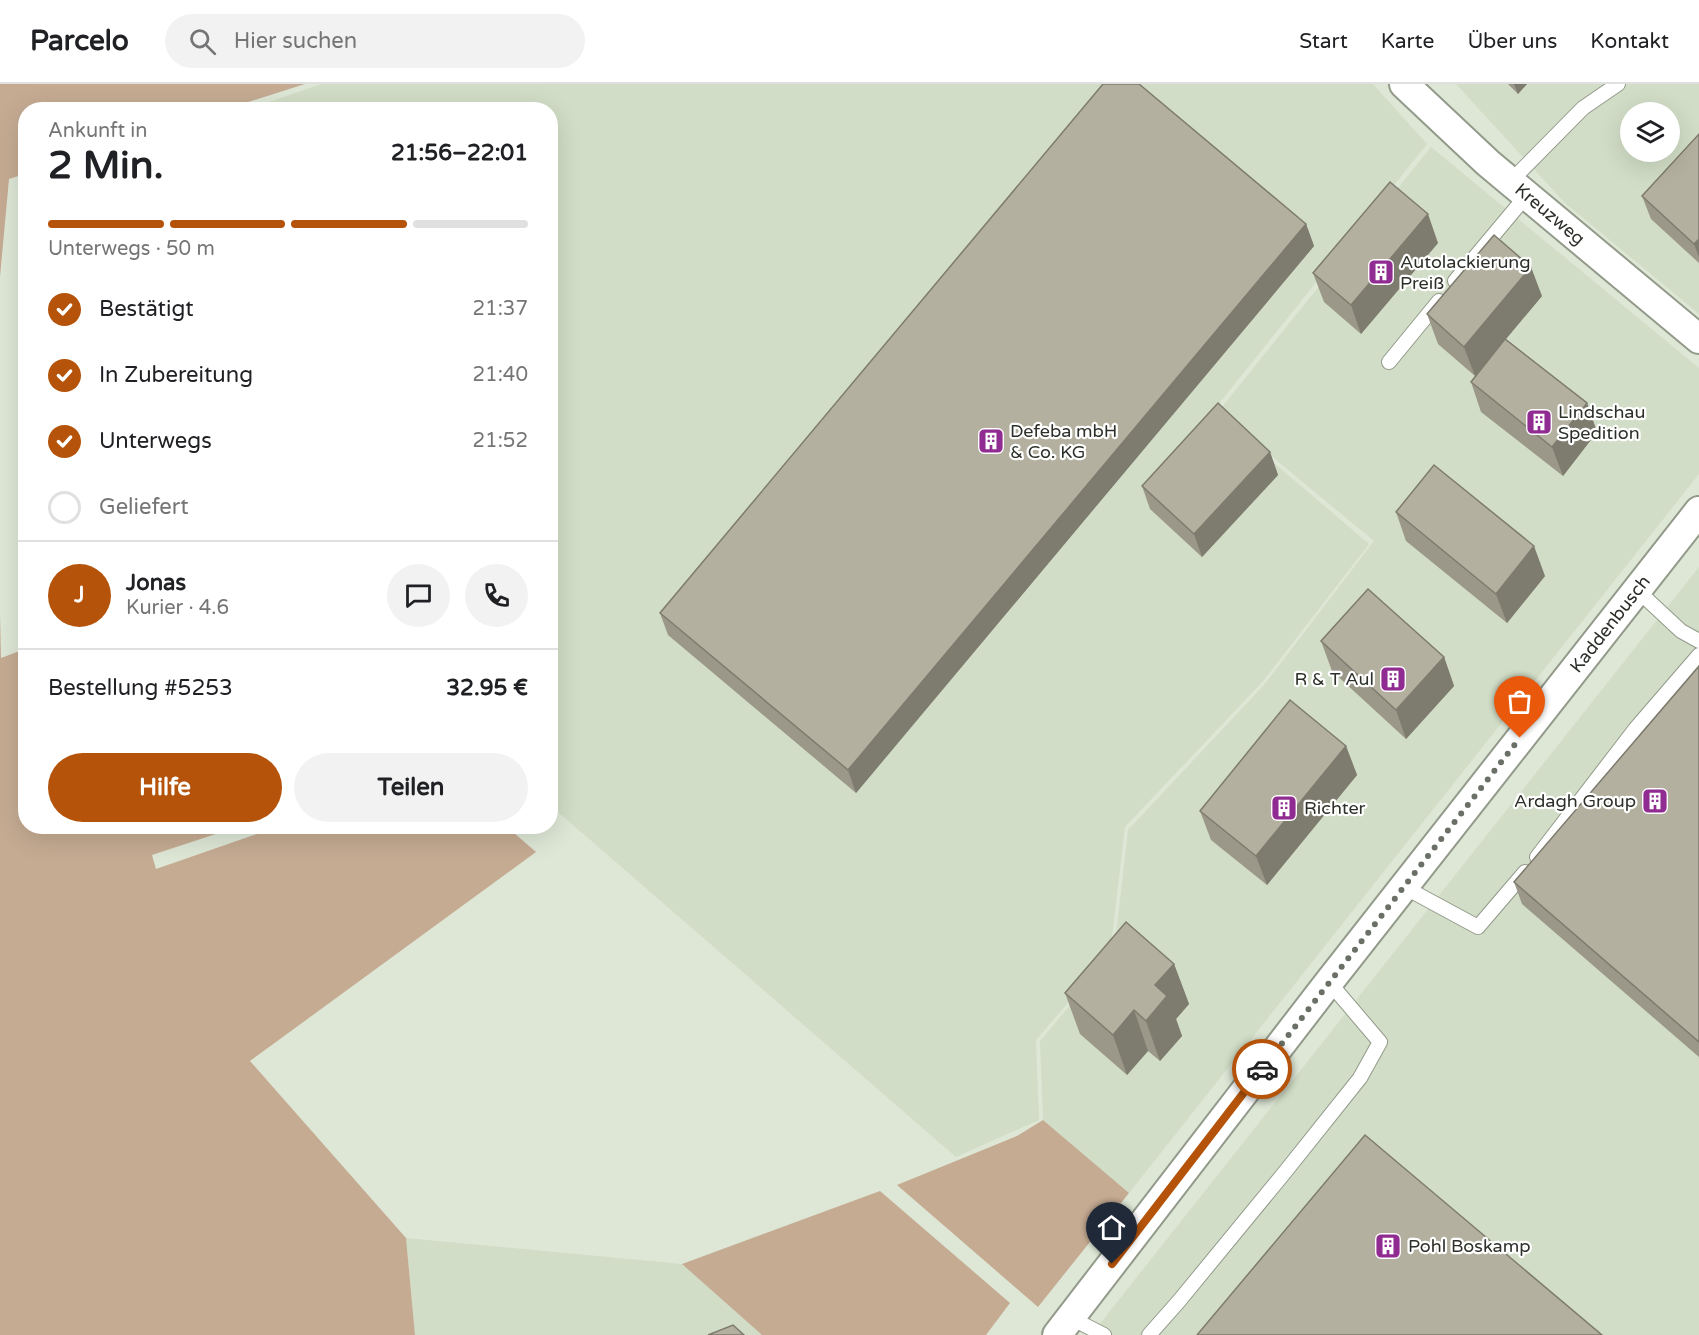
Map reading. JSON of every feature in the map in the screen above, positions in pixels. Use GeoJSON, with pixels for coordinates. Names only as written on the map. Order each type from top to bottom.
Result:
{"type":"FeatureCollection","features":[{"type":"Feature","properties":{"kind":"street","name":"Kreuzweg"},"geometry":{"type":"LineString","coordinates":[[1404,84],[1488,163],[1699,339]]}},
{"type":"Feature","properties":{"kind":"street","name":"Kaddenbusch"},"geometry":{"type":"LineString","coordinates":[[1064,1326],[1329,982],[1699,511]]}},
{"type":"Feature","properties":{"kind":"lane"},"geometry":{"type":"LineString","coordinates":[[1389,362],[1519,188],[1583,108],[1618,84]]}},
{"type":"Feature","properties":{"kind":"lane"},"geometry":{"type":"LineString","coordinates":[[1637,590],[1681,631],[1699,641]]}},
{"type":"Feature","properties":{"kind":"lane"},"geometry":{"type":"LineString","coordinates":[[1404,887],[1478,927],[1529,866],[1636,728],[1699,655]]}},
{"type":"Feature","properties":{"kind":"lane"},"geometry":{"type":"LineString","coordinates":[[1149,1335],[1360,1078],[1380,1042],[1329,982]]}},
{"type":"Feature","properties":{"kind":"lane"},"geometry":{"type":"LineString","coordinates":[[1064,1326],[1104,1335]]}},
{"type":"Feature","properties":{"kind":"shaded area"},"geometry":{"type":"Polygon","coordinates":[[[0,84],[305,84],[248,102],[18,102],[18,176],[9,179],[0,277],[0,84]]]}},
{"type":"Feature","properties":{"kind":"shaded area"},"geometry":{"type":"Polygon","coordinates":[[[321,84],[1373,84],[1427,144],[1213,411],[1369,544],[1264,680],[1125,827],[1110,954],[1036,1040],[1039,1120],[956,1157],[558,812],[558,102],[269,102],[321,84]]]}},
{"type":"Feature","properties":{"kind":"shaded area"},"geometry":{"type":"Polygon","coordinates":[[[1456,84],[1699,84],[1699,314],[1565,203],[1456,84]]]}},
{"type":"Feature","properties":{"kind":"shaded area"},"geometry":{"type":"Polygon","coordinates":[[[1431,147],[1699,368],[1699,474],[1129,1193],[1043,1120],[1040,1041],[1114,953],[1128,830],[1264,685],[1374,541],[1218,412],[1431,147]]]}},
{"type":"Feature","properties":{"kind":"shaded area"},"geometry":{"type":"Polygon","coordinates":[[[1699,567],[1699,1335],[1091,1335],[1699,567]]]}},
{"type":"Feature","properties":{"kind":"shaded area"},"geometry":{"type":"Polygon","coordinates":[[[0,613],[1,658],[18,652],[18,834],[216,834],[152,855],[156,869],[257,834],[515,834],[536,852],[250,1061],[406,1238],[415,1335],[0,1335],[0,613]]]}},
{"type":"Feature","properties":{"kind":"shaded area"},"geometry":{"type":"Polygon","coordinates":[[[1043,1120],[1129,1193],[1038,1307],[897,1185],[1017,1136],[1043,1120]]]}},
{"type":"Feature","properties":{"kind":"shaded area"},"geometry":{"type":"Polygon","coordinates":[[[880,1191],[1010,1303],[986,1335],[762,1335],[682,1264],[880,1191]]]}},
{"type":"Feature","properties":{"kind":"shaded area"},"geometry":{"type":"Polygon","coordinates":[[[406,1238],[682,1264],[762,1335],[415,1335],[406,1238]]]}},
{"type":"Feature","properties":{"kind":"building","name":"Defeba mbH & Co. KG"},"geometry":{"type":"Polygon","coordinates":[[[1103,84],[1139,84],[1306,224],[848,770],[660,613],[1103,84]]]}},
{"type":"Feature","properties":{"kind":"building"},"geometry":{"type":"Polygon","coordinates":[[[1699,134],[1699,239],[1694,244],[1642,196],[1673,162],[1680,162],[1680,155],[1699,134]]]}},
{"type":"Feature","properties":{"kind":"building"},"geometry":{"type":"Polygon","coordinates":[[[1390,182],[1428,214],[1351,305],[1313,273],[1390,182]]]}},
{"type":"Feature","properties":{"kind":"building"},"geometry":{"type":"Polygon","coordinates":[[[1494,235],[1531,267],[1464,347],[1427,314],[1494,235]]]}},
{"type":"Feature","properties":{"kind":"building"},"geometry":{"type":"Polygon","coordinates":[[[1505,339],[1587,403],[1552,447],[1471,382],[1505,339]]]}},
{"type":"Feature","properties":{"kind":"building"},"geometry":{"type":"Polygon","coordinates":[[[1218,403],[1270,452],[1194,534],[1142,486],[1218,403]]]}},
{"type":"Feature","properties":{"kind":"building"},"geometry":{"type":"Polygon","coordinates":[[[1434,465],[1534,546],[1496,594],[1396,512],[1434,465]]]}},
{"type":"Feature","properties":{"kind":"building"},"geometry":{"type":"Polygon","coordinates":[[[1368,589],[1444,657],[1396,710],[1321,641],[1368,589]]]}},
{"type":"Feature","properties":{"kind":"building","name":"Ardagh Group"},"geometry":{"type":"Polygon","coordinates":[[[1699,666],[1699,1042],[1514,882],[1699,666]]]}},
{"type":"Feature","properties":{"kind":"building"},"geometry":{"type":"Polygon","coordinates":[[[1290,700],[1346,746],[1256,856],[1200,811],[1290,700]]]}},
{"type":"Feature","properties":{"kind":"building"},"geometry":{"type":"Polygon","coordinates":[[[1126,922],[1174,964],[1155,985],[1167,996],[1146,1021],[1134,1010],[1113,1035],[1065,993],[1126,922]]]}},
{"type":"Feature","properties":{"kind":"building","name":"Pohl Boskamp"},"geometry":{"type":"Polygon","coordinates":[[[1365,1135],[1602,1335],[1197,1335],[1365,1135]]]}},
{"type":"Feature","properties":{"kind":"building"},"geometry":{"type":"Polygon","coordinates":[[[733,1325],[744,1335],[708,1335],[733,1325]]]}},
{"type":"Feature","properties":{"kind":"way so far"},"geometry":{"type":"LineString","coordinates":[[1262,1069],[1520,738]]}},
{"type":"Feature","properties":{"kind":"place","name":"Autolackierung Preiß"},"geometry":{"type":"Point","coordinates":[1381,272]}},
{"type":"Feature","properties":{"kind":"place","name":"Lindschau Spedition"},"geometry":{"type":"Point","coordinates":[1539,422]}},
{"type":"Feature","properties":{"kind":"place","name":"Defeba mbH & Co. KG"},"geometry":{"type":"Point","coordinates":[991,441]}},
{"type":"Feature","properties":{"kind":"place","name":"R & T Aul"},"geometry":{"type":"Point","coordinates":[1393,679]}},
{"type":"Feature","properties":{"kind":"place","name":"Ardagh Group"},"geometry":{"type":"Point","coordinates":[1655,801]}},
{"type":"Feature","properties":{"kind":"place","name":"Richter"},"geometry":{"type":"Point","coordinates":[1284,808]}},
{"type":"Feature","properties":{"kind":"place","name":"Pohl Boskamp"},"geometry":{"type":"Point","coordinates":[1388,1246]}},
{"type":"Feature","properties":{"kind":"route"},"geometry":{"type":"LineString","coordinates":[[1112,1264],[1262,1069]]}}]}
